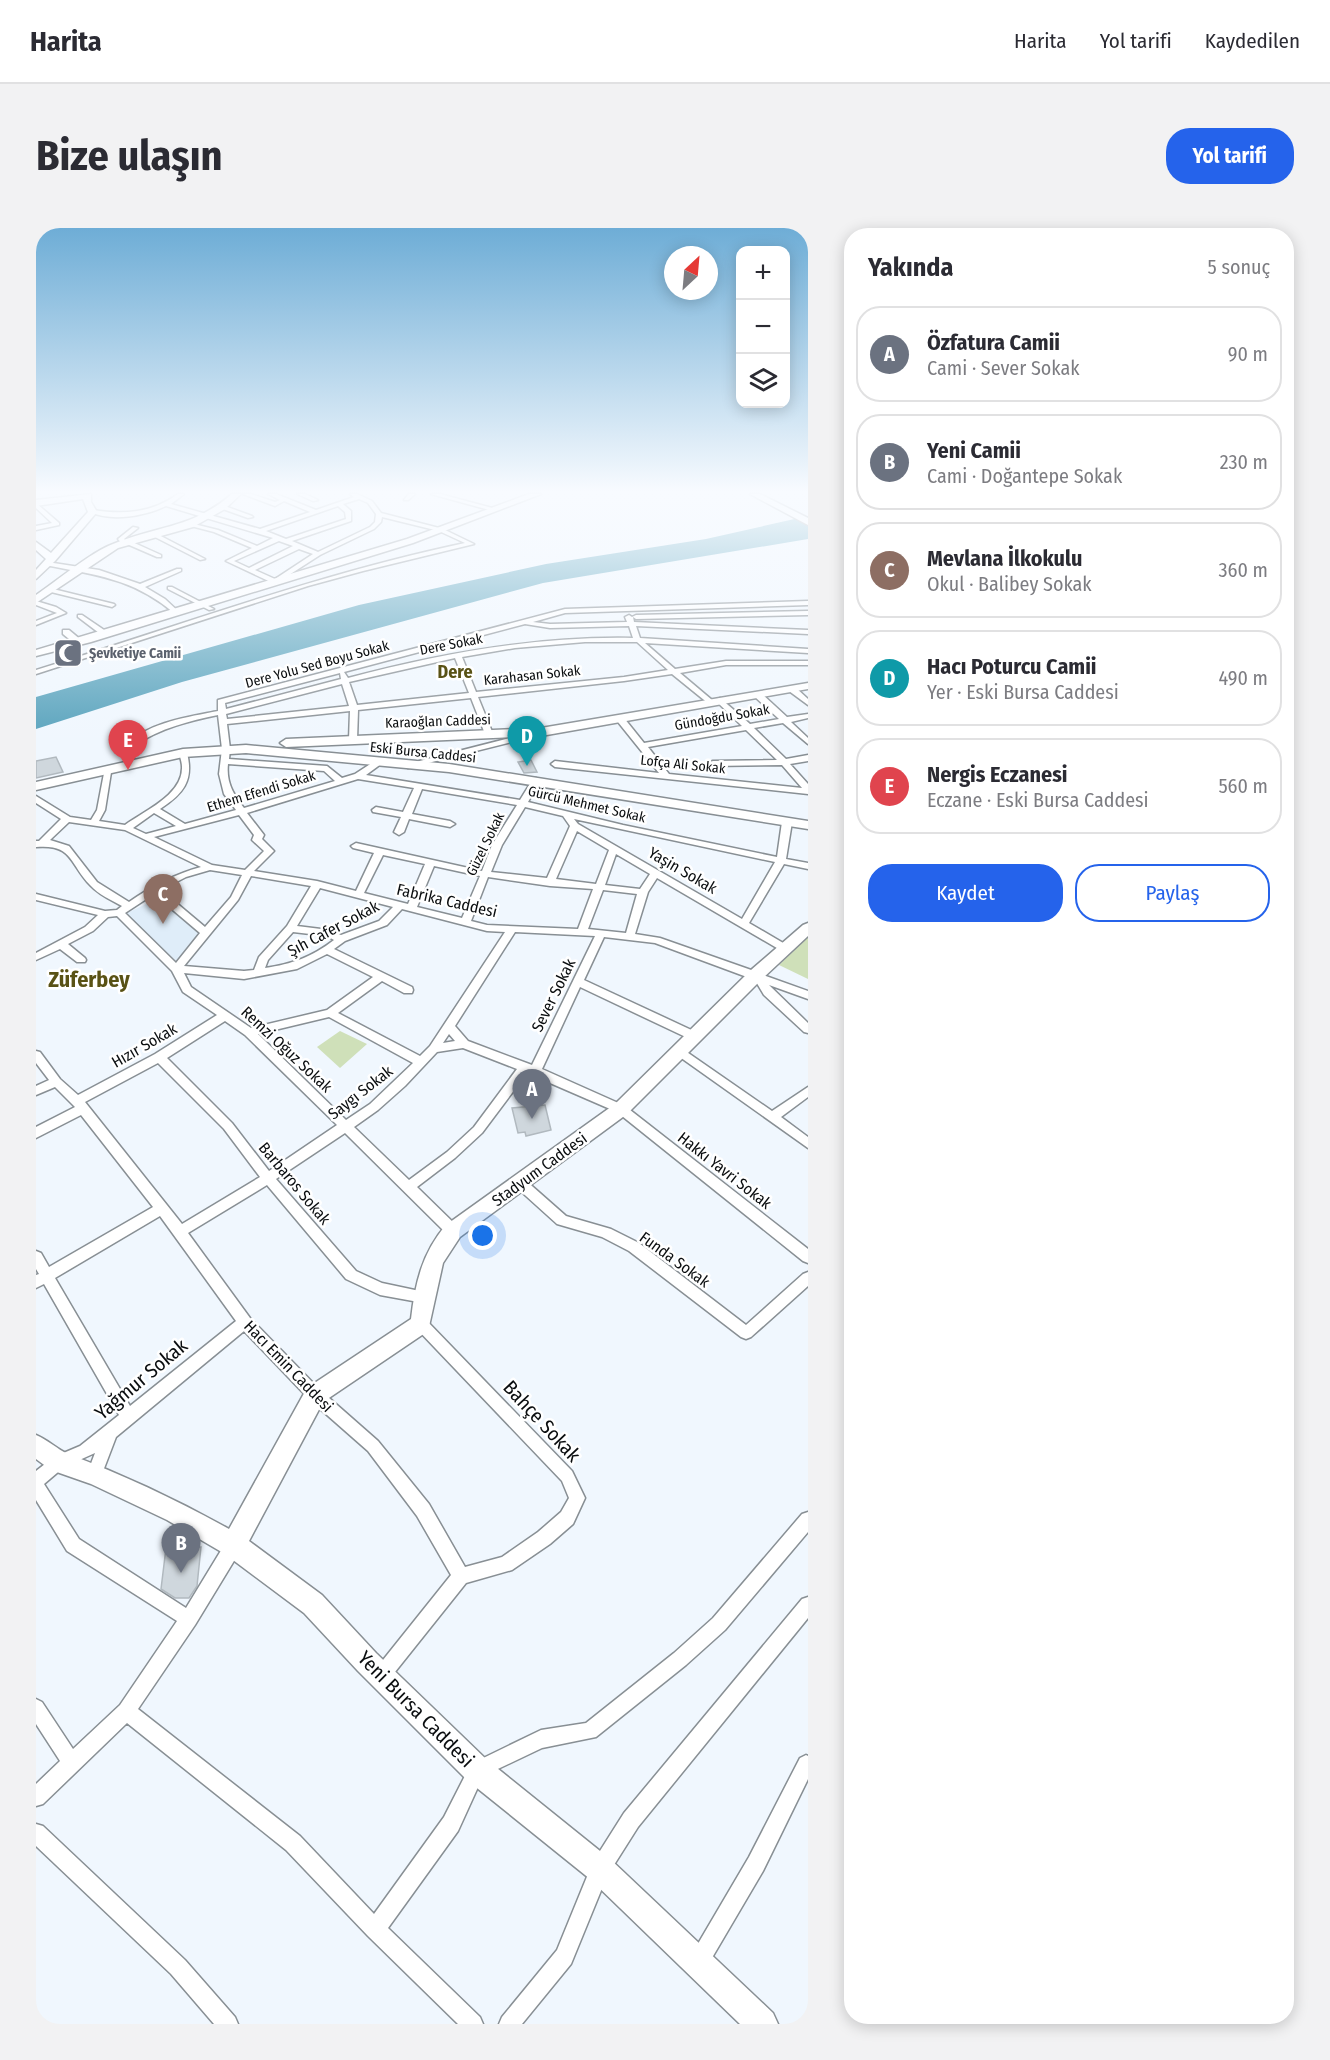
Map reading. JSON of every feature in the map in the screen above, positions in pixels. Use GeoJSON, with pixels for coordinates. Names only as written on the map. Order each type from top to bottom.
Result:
{"type":"FeatureCollection","features":[{"type":"Feature","properties":{"kind":"street"},"geometry":{"type":"LineString","coordinates":[[36,622],[63,614],[54,608],[36,602],[66,578]]}},
{"type":"Feature","properties":{"kind":"street"},"geometry":{"type":"LineString","coordinates":[[113,578],[141,586],[160,596],[176,612]]}},
{"type":"Feature","properties":{"kind":"street"},"geometry":{"type":"LineString","coordinates":[[141,586],[160,578]]}},
{"type":"Feature","properties":{"kind":"street"},"geometry":{"type":"LineString","coordinates":[[266,578],[275,582]]}},
{"type":"Feature","properties":{"kind":"street"},"geometry":{"type":"LineString","coordinates":[[275,582],[281,578]]}},
{"type":"Feature","properties":{"kind":"street"},"geometry":{"type":"LineString","coordinates":[[37,660],[51,649],[288,578]]}},
{"type":"Feature","properties":{"kind":"street"},"geometry":{"type":"LineString","coordinates":[[36,672],[160,630],[335,578]]}},
{"type":"Feature","properties":{"kind":"street"},"geometry":{"type":"LineString","coordinates":[[170,588],[217,613]]}},
{"type":"Feature","properties":{"kind":"street"},"geometry":{"type":"LineString","coordinates":[[49,590],[112,605]]}},
{"type":"Feature","properties":{"kind":"street","name":"Dere Yolu Sed Boyu Sokak"},"geometry":{"type":"LineString","coordinates":[[525,622],[550,626],[629,617],[808,603]]}},
{"type":"Feature","properties":{"kind":"street","name":"Dere Yolu Sed Boyu Sokak"},"geometry":{"type":"LineString","coordinates":[[222,718],[221,702],[565,611],[629,617]]}},
{"type":"Feature","properties":{"kind":"street"},"geometry":{"type":"LineString","coordinates":[[629,617],[808,613]]}},
{"type":"Feature","properties":{"kind":"street"},"geometry":{"type":"LineString","coordinates":[[744,615],[753,630]]}},
{"type":"Feature","properties":{"kind":"street"},"geometry":{"type":"LineString","coordinates":[[81,616],[106,634]]}},
{"type":"Feature","properties":{"kind":"street"},"geometry":{"type":"LineString","coordinates":[[629,617],[753,630],[808,632]]}},
{"type":"Feature","properties":{"kind":"street"},"geometry":{"type":"LineString","coordinates":[[629,617],[641,642],[748,726],[808,790]]}},
{"type":"Feature","properties":{"kind":"street"},"geometry":{"type":"LineString","coordinates":[[748,622],[808,620]]}},
{"type":"Feature","properties":{"kind":"street"},"geometry":{"type":"LineString","coordinates":[[144,621],[160,630]]}},
{"type":"Feature","properties":{"kind":"street"},"geometry":{"type":"LineString","coordinates":[[66,632],[101,651]]}},
{"type":"Feature","properties":{"kind":"street","name":"Dere Sokak"},"geometry":{"type":"LineString","coordinates":[[129,763],[131,744],[148,731],[222,718],[346,679],[458,656],[552,642],[600,644],[641,642],[808,651]]}},
{"type":"Feature","properties":{"kind":"street"},"geometry":{"type":"LineString","coordinates":[[51,649],[64,663]]}},
{"type":"Feature","properties":{"kind":"street"},"geometry":{"type":"LineString","coordinates":[[458,656],[489,734]]}},
{"type":"Feature","properties":{"kind":"street","name":"Karahasan Sokak"},"geometry":{"type":"LineString","coordinates":[[222,718],[354,708],[624,679],[674,670],[752,662],[808,663]]}},
{"type":"Feature","properties":{"kind":"street"},"geometry":{"type":"LineString","coordinates":[[342,670],[354,708],[353,740]]}},
{"type":"Feature","properties":{"kind":"street","name":"Karaoğlan Caddesi"},"geometry":{"type":"LineString","coordinates":[[246,749],[353,740],[541,732],[808,686]]}},
{"type":"Feature","properties":{"kind":"street"},"geometry":{"type":"LineString","coordinates":[[792,689],[808,703]]}},
{"type":"Feature","properties":{"kind":"street"},"geometry":{"type":"LineString","coordinates":[[758,695],[808,742]]}},
{"type":"Feature","properties":{"kind":"street","name":"Gündoğdu Sokak"},"geometry":{"type":"LineString","coordinates":[[642,746],[808,716]]}},
{"type":"Feature","properties":{"kind":"street"},"geometry":{"type":"LineString","coordinates":[[36,897],[105,914],[119,913],[176,969],[234,898],[251,868],[268,851],[256,840],[259,835],[228,794],[224,774],[226,755],[222,718]]}},
{"type":"Feature","properties":{"kind":"street"},"geometry":{"type":"LineString","coordinates":[[621,720],[664,774]]}},
{"type":"Feature","properties":{"kind":"street"},"geometry":{"type":"LineString","coordinates":[[408,765],[541,732]]}},
{"type":"Feature","properties":{"kind":"street","name":"Eski Bursa Caddesi"},"geometry":{"type":"LineString","coordinates":[[36,786],[129,763],[183,753],[226,755],[246,749],[408,765],[536,781],[808,825]]}},
{"type":"Feature","properties":{"kind":"street"},"geometry":{"type":"LineString","coordinates":[[127,828],[173,796],[183,781],[188,766],[183,753]]}},
{"type":"Feature","properties":{"kind":"street"},"geometry":{"type":"LineString","coordinates":[[226,755],[327,769],[340,781]]}},
{"type":"Feature","properties":{"kind":"street"},"geometry":{"type":"LineString","coordinates":[[713,764],[784,762],[808,758]]}},
{"type":"Feature","properties":{"kind":"street","name":"Ethem Efendi Sokak"},"geometry":{"type":"LineString","coordinates":[[148,836],[241,813],[358,776],[378,762]]}},
{"type":"Feature","properties":{"kind":"street","name":"Lofça Ali Sokak"},"geometry":{"type":"LineString","coordinates":[[555,764],[808,790]]}},
{"type":"Feature","properties":{"kind":"street"},"geometry":{"type":"LineString","coordinates":[[94,823],[101,810],[109,768]]}},
{"type":"Feature","properties":{"kind":"street","name":"Gürcü Mehmet Sokak"},"geometry":{"type":"LineString","coordinates":[[358,776],[520,802],[567,815],[808,866]]}},
{"type":"Feature","properties":{"kind":"street","name":"Güzel Sokak"},"geometry":{"type":"LineString","coordinates":[[465,923],[484,874],[520,802],[536,781]]}},
{"type":"Feature","properties":{"kind":"street"},"geometry":{"type":"LineString","coordinates":[[399,832],[420,785]]}},
{"type":"Feature","properties":{"kind":"street"},"geometry":{"type":"LineString","coordinates":[[36,799],[41,808],[66,819],[127,828],[210,867]]}},
{"type":"Feature","properties":{"kind":"street"},"geometry":{"type":"LineString","coordinates":[[153,809],[184,827]]}},
{"type":"Feature","properties":{"kind":"street"},"geometry":{"type":"LineString","coordinates":[[376,810],[450,824]]}},
{"type":"Feature","properties":{"kind":"street","name":"Yaşin Sokak"},"geometry":{"type":"LineString","coordinates":[[567,815],[575,826],[786,949]]}},
{"type":"Feature","properties":{"kind":"street"},"geometry":{"type":"LineString","coordinates":[[39,844],[66,819]]}},
{"type":"Feature","properties":{"kind":"street"},"geometry":{"type":"LineString","coordinates":[[744,924],[781,860],[787,822]]}},
{"type":"Feature","properties":{"kind":"street"},"geometry":{"type":"LineString","coordinates":[[550,883],[575,826]]}},
{"type":"Feature","properties":{"kind":"street"},"geometry":{"type":"LineString","coordinates":[[39,844],[60,846],[75,855],[94,884],[130,906]]}},
{"type":"Feature","properties":{"kind":"street"},"geometry":{"type":"LineString","coordinates":[[356,846],[484,874],[643,892]]}},
{"type":"Feature","properties":{"kind":"street"},"geometry":{"type":"LineString","coordinates":[[582,932],[614,848]]}},
{"type":"Feature","properties":{"kind":"street"},"geometry":{"type":"LineString","coordinates":[[359,894],[380,851]]}},
{"type":"Feature","properties":{"kind":"street"},"geometry":{"type":"LineString","coordinates":[[406,907],[431,862]]}},
{"type":"Feature","properties":{"kind":"street","name":"Fabrika Caddesi"},"geometry":{"type":"LineString","coordinates":[[119,913],[154,889],[183,875],[210,867],[318,884],[487,928],[630,935],[656,940],[719,965],[757,974],[808,995]]}},
{"type":"Feature","properties":{"kind":"street"},"geometry":{"type":"LineString","coordinates":[[630,935],[643,892],[656,872]]}},
{"type":"Feature","properties":{"kind":"street"},"geometry":{"type":"LineString","coordinates":[[259,971],[263,959],[291,928],[318,884]]}},
{"type":"Feature","properties":{"kind":"street"},"geometry":{"type":"LineString","coordinates":[[154,889],[205,932]]}},
{"type":"Feature","properties":{"kind":"street","name":"Şıh Cafer Sokak"},"geometry":{"type":"LineString","coordinates":[[176,969],[244,975],[259,971],[293,968],[327,950],[341,939],[383,922],[406,907]]}},
{"type":"Feature","properties":{"kind":"street"},"geometry":{"type":"LineString","coordinates":[[36,957],[89,929],[105,914]]}},
{"type":"Feature","properties":{"kind":"street","name":"Stadyum Caddesi"},"geometry":{"type":"LineString","coordinates":[[421,1324],[424,1297],[438,1245],[453,1231],[621,1110],[757,974],[808,927]]}},
{"type":"Feature","properties":{"kind":"street"},"geometry":{"type":"LineString","coordinates":[[291,928],[329,933],[341,939]]}},
{"type":"Feature","properties":{"kind":"street","name":"Saygı Sokak"},"geometry":{"type":"LineString","coordinates":[[180,1232],[268,1179],[374,1107],[434,1049],[512,929]]}},
{"type":"Feature","properties":{"kind":"street","name":"Sever Sokak"},"geometry":{"type":"LineString","coordinates":[[408,1187],[451,1155],[478,1130],[530,1069],[578,982],[601,933]]}},
{"type":"Feature","properties":{"kind":"street"},"geometry":{"type":"LineString","coordinates":[[61,944],[81,960]]}},
{"type":"Feature","properties":{"kind":"street"},"geometry":{"type":"LineString","coordinates":[[327,950],[379,978],[408,990]]}},
{"type":"Feature","properties":{"kind":"street","name":"Remzi Oğuz Sokak"},"geometry":{"type":"LineString","coordinates":[[176,969],[187,989],[249,1032],[453,1231]]}},
{"type":"Feature","properties":{"kind":"street"},"geometry":{"type":"LineString","coordinates":[[757,974],[768,992],[808,1029]]}},
{"type":"Feature","properties":{"kind":"street"},"geometry":{"type":"LineString","coordinates":[[249,1032],[330,1013],[379,978]]}},
{"type":"Feature","properties":{"kind":"street"},"geometry":{"type":"LineString","coordinates":[[578,982],[696,1037]]}},
{"type":"Feature","properties":{"kind":"street"},"geometry":{"type":"LineString","coordinates":[[330,1013],[421,1062]]}},
{"type":"Feature","properties":{"kind":"street","name":"Hızır Sokak"},"geometry":{"type":"LineString","coordinates":[[36,1133],[226,1015]]}},
{"type":"Feature","properties":{"kind":"street"},"geometry":{"type":"LineString","coordinates":[[448,1026],[464,1044]]}},
{"type":"Feature","properties":{"kind":"street"},"geometry":{"type":"LineString","coordinates":[[434,1049],[464,1044]]}},
{"type":"Feature","properties":{"kind":"street","name":"Hakkı Yavri Sokak"},"geometry":{"type":"LineString","coordinates":[[464,1044],[530,1069],[621,1110],[808,1257]]}},
{"type":"Feature","properties":{"kind":"street"},"geometry":{"type":"LineString","coordinates":[[681,1052],[808,1143]]}},
{"type":"Feature","properties":{"kind":"street","name":"Hacı Emin Caddesi"},"geometry":{"type":"LineString","coordinates":[[37,1057],[56,1082],[80,1105],[162,1208],[245,1322],[315,1395],[373,1446],[423,1510],[461,1576]]}},
{"type":"Feature","properties":{"kind":"street","name":"Barbaros Sokak"},"geometry":{"type":"LineString","coordinates":[[159,1057],[228,1126],[268,1179],[351,1275],[380,1289],[424,1297]]}},
{"type":"Feature","properties":{"kind":"street"},"geometry":{"type":"LineString","coordinates":[[36,1091],[56,1082]]}},
{"type":"Feature","properties":{"kind":"street"},"geometry":{"type":"LineString","coordinates":[[772,1117],[808,1091]]}},
{"type":"Feature","properties":{"kind":"street","name":"Funda Sokak"},"geometry":{"type":"LineString","coordinates":[[519,1183],[562,1220],[606,1233],[634,1247],[746,1334],[808,1278]]}},
{"type":"Feature","properties":{"kind":"street"},"geometry":{"type":"LineString","coordinates":[[42,1279],[162,1208]]}},
{"type":"Feature","properties":{"kind":"street"},"geometry":{"type":"LineString","coordinates":[[36,1257],[42,1279],[128,1416]]}},
{"type":"Feature","properties":{"kind":"street","name":"Yağmur Sokak"},"geometry":{"type":"LineString","coordinates":[[36,1481],[59,1462],[85,1451],[110,1432],[245,1322]]}},
{"type":"Feature","properties":{"kind":"street"},"geometry":{"type":"LineString","coordinates":[[36,1797],[126,1711],[189,1619],[234,1545],[315,1395],[421,1324]]}},
{"type":"Feature","properties":{"kind":"street","name":"Bahçe Sokak"},"geometry":{"type":"LineString","coordinates":[[421,1324],[567,1476],[577,1498],[567,1518],[506,1564],[461,1576]]}},
{"type":"Feature","properties":{"kind":"street"},"geometry":{"type":"LineString","coordinates":[[95,1473],[110,1432]]}},
{"type":"Feature","properties":{"kind":"street","name":"Yeni Bursa Caddesi"},"geometry":{"type":"LineString","coordinates":[[36,1446],[59,1462],[95,1473],[175,1512],[234,1545],[313,1604],[381,1676],[477,1770],[600,1869],[699,1961],[762,2024]]}},
{"type":"Feature","properties":{"kind":"street"},"geometry":{"type":"LineString","coordinates":[[36,1486],[73,1545],[189,1619]]}},
{"type":"Feature","properties":{"kind":"street"},"geometry":{"type":"LineString","coordinates":[[375,1929],[451,1824],[477,1770],[541,1739],[590,1731],[680,1659],[719,1624],[808,1520]]}},
{"type":"Feature","properties":{"kind":"street"},"geometry":{"type":"LineString","coordinates":[[381,1676],[461,1576]]}},
{"type":"Feature","properties":{"kind":"street"},"geometry":{"type":"LineString","coordinates":[[509,2024],[564,1957],[600,1869],[631,1820],[808,1605]]}},
{"type":"Feature","properties":{"kind":"street"},"geometry":{"type":"LineString","coordinates":[[36,1708],[72,1763]]}},
{"type":"Feature","properties":{"kind":"street"},"geometry":{"type":"LineString","coordinates":[[126,1711],[293,1843],[375,1929],[473,2024]]}},
{"type":"Feature","properties":{"kind":"street"},"geometry":{"type":"LineString","coordinates":[[699,1961],[756,1864],[806,1764]]}},
{"type":"Feature","properties":{"kind":"street"},"geometry":{"type":"LineString","coordinates":[[36,1833],[178,1967],[228,2024]]}},
{"type":"Feature","properties":{"kind":"shaded area"},"geometry":{"type":"Polygon","coordinates":[[[161,897],[200,935],[176,961],[125,914],[161,897]]]}},
{"type":"Feature","properties":{"kind":"green space"},"geometry":{"type":"Polygon","coordinates":[[[808,937],[808,979],[779,965],[808,937]]]}},
{"type":"Feature","properties":{"kind":"green space"},"geometry":{"type":"Polygon","coordinates":[[[340,1031],[367,1044],[340,1068],[317,1047],[340,1031]]]}},
{"type":"Feature","properties":{"kind":"water"},"geometry":{"type":"Polygon","coordinates":[[[483,578],[574,578],[543,583],[182,682],[36,729],[36,697],[359,605],[483,578]]]}},
{"type":"Feature","properties":{"kind":"building"},"geometry":{"type":"Polygon","coordinates":[[[56,757],[63,772],[36,778],[36,761],[56,757]]]}},
{"type":"Feature","properties":{"kind":"building"},"geometry":{"type":"Polygon","coordinates":[[[531,760],[537,772],[524,773],[518,762],[531,760]]]}},
{"type":"Feature","properties":{"kind":"building"},"geometry":{"type":"Polygon","coordinates":[[[545,1105],[551,1130],[526,1136],[525,1132],[518,1133],[512,1108],[545,1105]]]}},
{"type":"Feature","properties":{"kind":"building"},"geometry":{"type":"Polygon","coordinates":[[[201,1547],[197,1586],[189,1598],[175,1598],[161,1589],[166,1548],[201,1547]]]}},
{"type":"Feature","properties":{"kind":"place","name":"Şevketiye Camii"},"geometry":{"type":"Point","coordinates":[68,653]}},
{"type":"Feature","properties":{"kind":"place","name":"Hacı Poturcu Camii"},"geometry":{"type":"Point","coordinates":[527,766]}},
{"type":"Feature","properties":{"kind":"place","name":"Nergis Eczanesi"},"geometry":{"type":"Point","coordinates":[128,770]}},
{"type":"Feature","properties":{"kind":"place","name":"Mevlana İlkokulu"},"geometry":{"type":"Point","coordinates":[163,924]}},
{"type":"Feature","properties":{"kind":"place","name":"Özfatura Camii"},"geometry":{"type":"Point","coordinates":[532,1119]}},
{"type":"Feature","properties":{"kind":"place","name":"Yeni Camii"},"geometry":{"type":"Point","coordinates":[181,1573]}},
{"type":"Feature","properties":{"kind":"district","name":"Dere"},"geometry":{"type":"Point","coordinates":[455,672]}},
{"type":"Feature","properties":{"kind":"district","name":"Züferbey"},"geometry":{"type":"Point","coordinates":[89,979]}}]}
